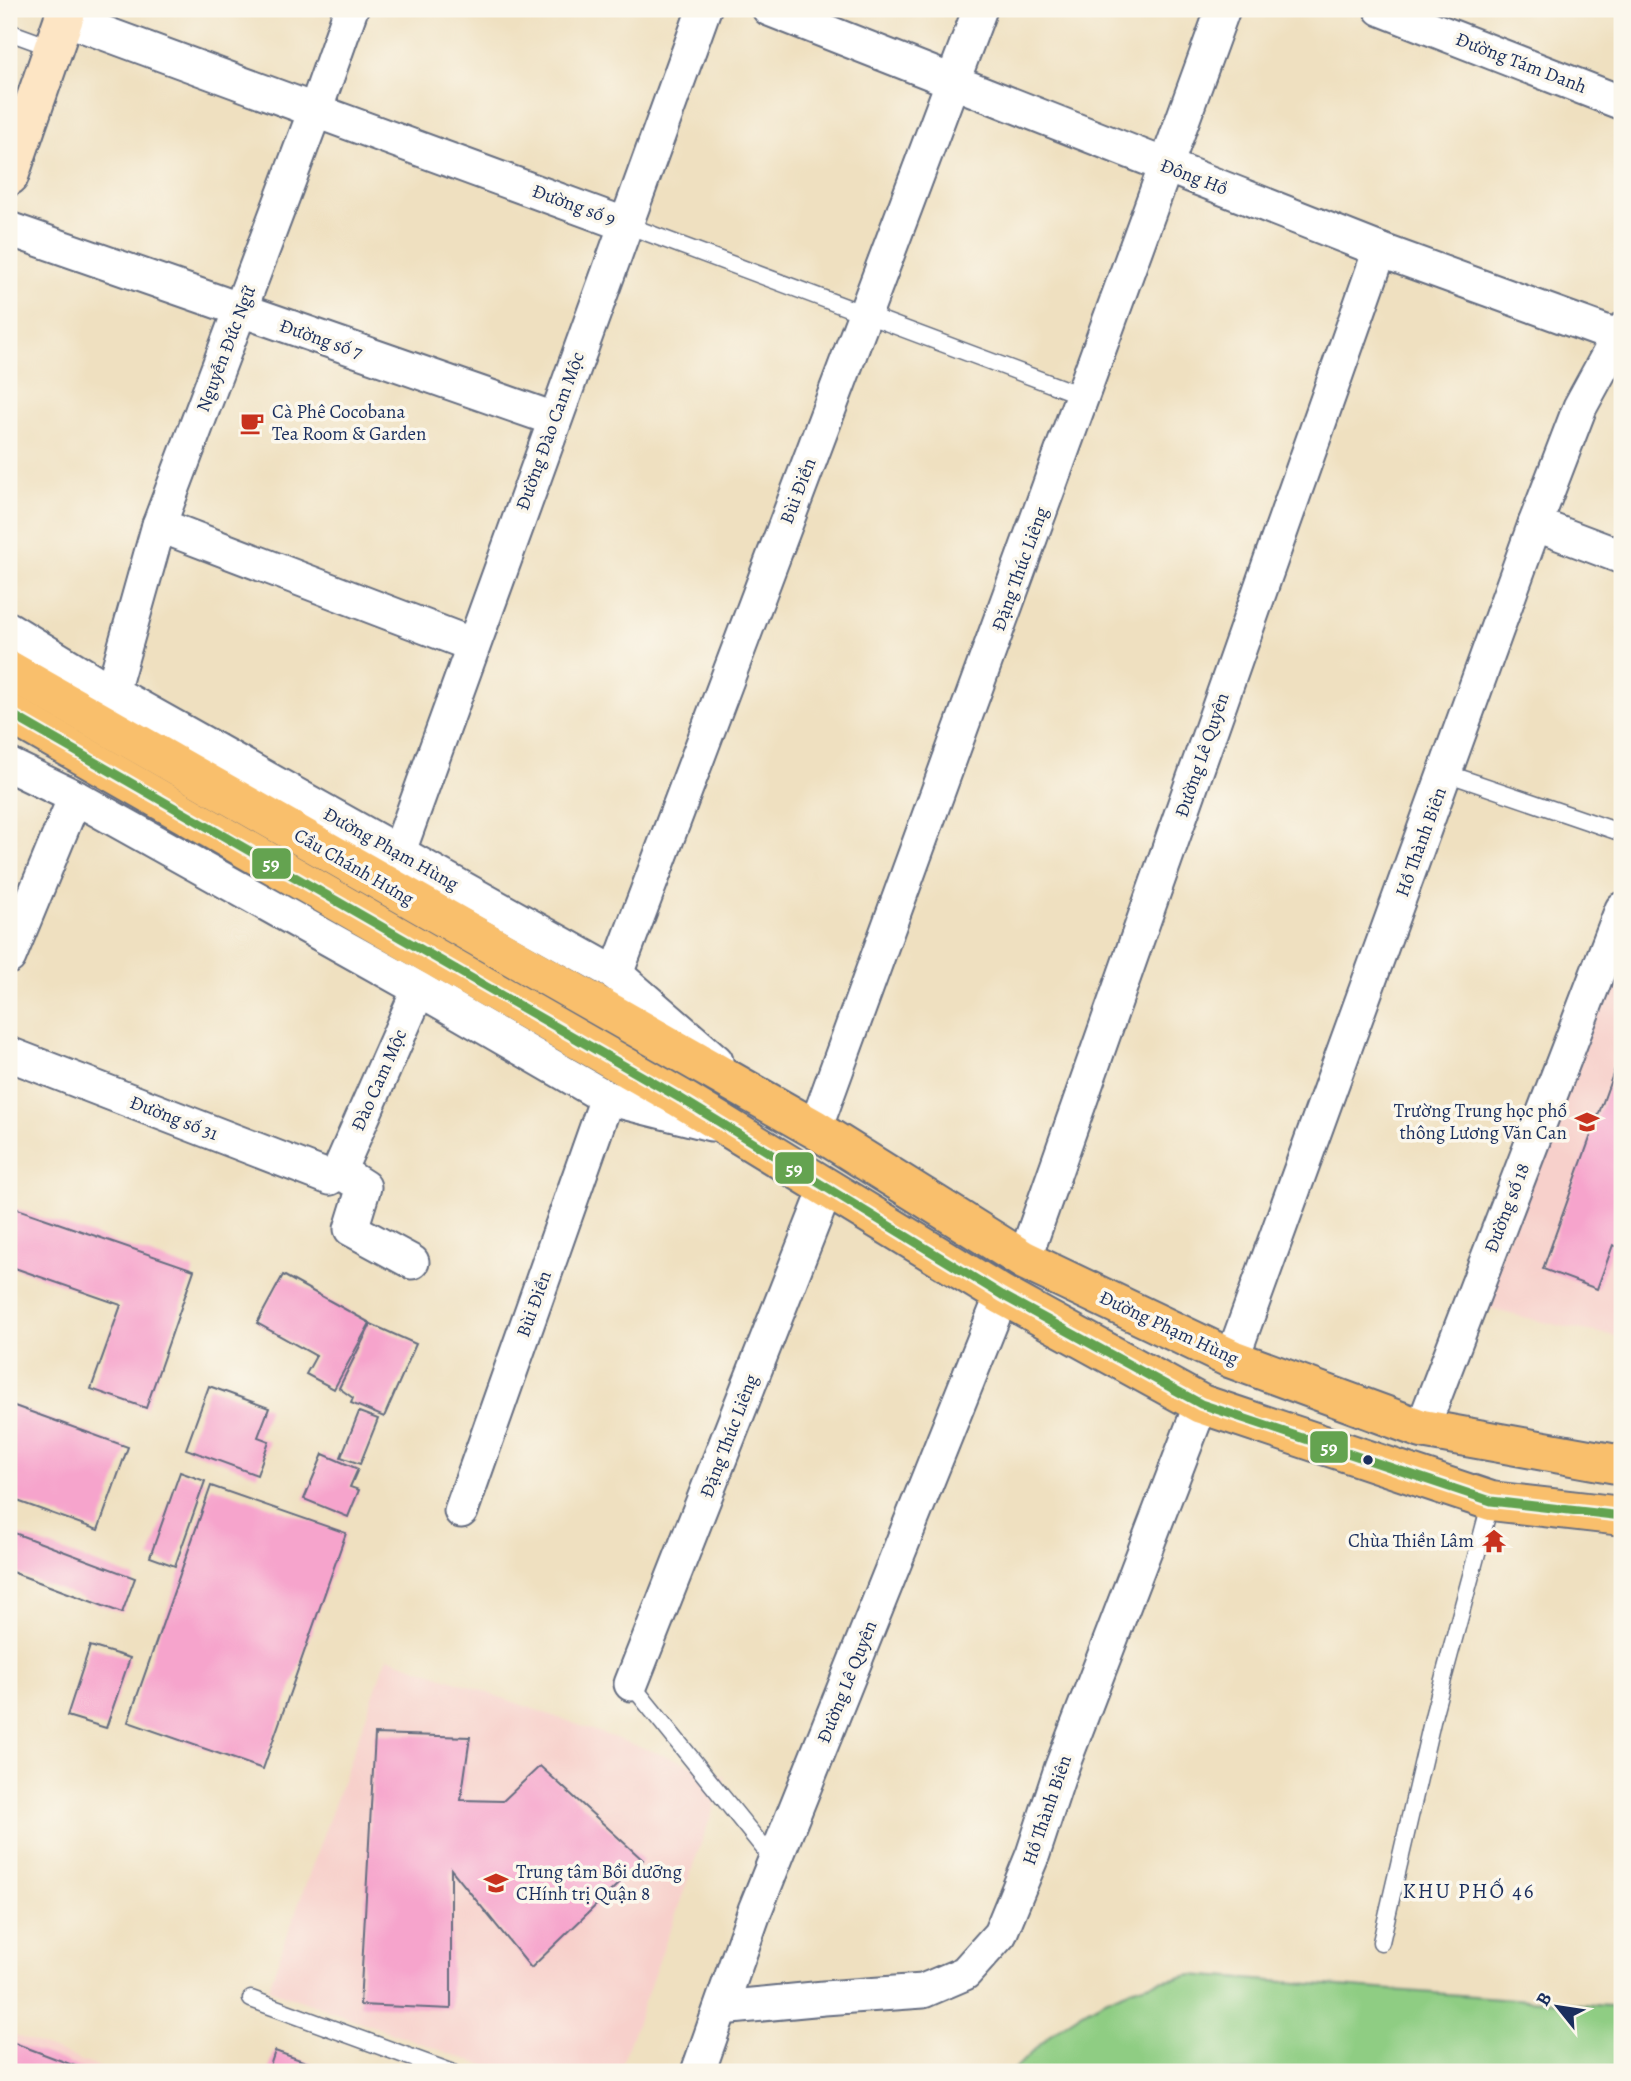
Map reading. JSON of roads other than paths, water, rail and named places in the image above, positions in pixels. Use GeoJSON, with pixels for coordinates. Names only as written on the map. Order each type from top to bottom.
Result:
{"type":"FeatureCollection","features":[{"type":"Feature","properties":{"kind":"main road"},"geometry":{"type":"LineString","coordinates":[[9,176],[61,25]]}},
{"type":"Feature","properties":{"kind":"main road","name":"Cầu Chánh Hưng"},"geometry":{"type":"LineString","coordinates":[[9,670],[698,1064]]}},
{"type":"Feature","properties":{"kind":"main road","name":"Cầu Chánh Hưng"},"geometry":{"type":"LineString","coordinates":[[9,713],[729,1128]]}},
{"type":"Feature","properties":{"kind":"main road","name":"Đường Phạm Hùng"},"geometry":{"type":"LineString","coordinates":[[698,1064],[816,1129],[1024,1260],[1232,1359],[1422,1429],[1622,1465]]}},
{"type":"Feature","properties":{"kind":"main road"},"geometry":{"type":"LineString","coordinates":[[729,1128],[1002,1295],[1201,1404],[1491,1501],[1622,1516]]}},
{"type":"Feature","properties":{"kind":"street","name":"Nguyễn Đức Ngữ"},"geometry":{"type":"LineString","coordinates":[[113,692],[159,525],[351,9]]}},
{"type":"Feature","properties":{"kind":"street","name":"Đường Đào Cam Mộc"},"geometry":{"type":"LineString","coordinates":[[398,854],[704,9]]}},
{"type":"Feature","properties":{"kind":"street","name":"Đông Hồ"},"geometry":{"type":"LineString","coordinates":[[769,9],[1380,250],[1621,335]]}},
{"type":"Feature","properties":{"kind":"street","name":"Bùi Điền"},"geometry":{"type":"LineString","coordinates":[[616,974],[980,9]]}},
{"type":"Feature","properties":{"kind":"street","name":"Đặng Thúc Liêng"},"geometry":{"type":"LineString","coordinates":[[816,1129],[1223,9]]}},
{"type":"Feature","properties":{"kind":"street","name":"Đường Tám Danh"},"geometry":{"type":"LineString","coordinates":[[1381,9],[1622,103]]}},
{"type":"Feature","properties":{"kind":"street","name":"Đường số 9"},"geometry":{"type":"LineString","coordinates":[[61,25],[315,111],[624,224]]}},
{"type":"Feature","properties":{"kind":"street","name":"Đường số 7"},"geometry":{"type":"LineString","coordinates":[[9,229],[554,419]]}},
{"type":"Feature","properties":{"kind":"street","name":"Đường Lê Quyên"},"geometry":{"type":"LineString","coordinates":[[1024,1260],[1380,250]]}},
{"type":"Feature","properties":{"kind":"street","name":"Hồ Thành Biên"},"geometry":{"type":"LineString","coordinates":[[1232,1359],[1535,524],[1580,407],[1621,335]]}},
{"type":"Feature","properties":{"kind":"street"},"geometry":{"type":"LineString","coordinates":[[1535,524],[1622,557]]}},
{"type":"Feature","properties":{"kind":"street"},"geometry":{"type":"LineString","coordinates":[[159,525],[473,645]]}},
{"type":"Feature","properties":{"kind":"street","name":"Đường Phạm Hùng"},"geometry":{"type":"LineString","coordinates":[[9,629],[113,692],[398,854],[616,974],[755,1094]]}},
{"type":"Feature","properties":{"kind":"street"},"geometry":{"type":"LineString","coordinates":[[9,765],[75,797],[419,989],[607,1098],[729,1128]]}},
{"type":"Feature","properties":{"kind":"street"},"geometry":{"type":"LineString","coordinates":[[9,957],[75,797]]}},
{"type":"Feature","properties":{"kind":"street","name":"Đường số 18"},"geometry":{"type":"LineString","coordinates":[[1422,1429],[1622,909]]}},
{"type":"Feature","properties":{"kind":"street","name":"Đào Cam Mộc"},"geometry":{"type":"LineString","coordinates":[[338,1171],[419,989]]}},
{"type":"Feature","properties":{"kind":"street","name":"Đường số 31"},"geometry":{"type":"LineString","coordinates":[[9,1054],[330,1178],[338,1171]]}},
{"type":"Feature","properties":{"kind":"street","name":"Bùi Điền"},"geometry":{"type":"LineString","coordinates":[[461,1511],[607,1098]]}},
{"type":"Feature","properties":{"kind":"street"},"geometry":{"type":"LineString","coordinates":[[338,1171],[364,1187],[351,1229],[412,1262]]}},
{"type":"Feature","properties":{"kind":"street","name":"Đặng Thúc Liêng"},"geometry":{"type":"LineString","coordinates":[[631,1685],[827,1187]]}},
{"type":"Feature","properties":{"kind":"street","name":"Đường Lê Quyên"},"geometry":{"type":"LineString","coordinates":[[698,2072],[775,1862],[1002,1295]]}},
{"type":"Feature","properties":{"kind":"street","name":"Hồ Thành Biên"},"geometry":{"type":"LineString","coordinates":[[721,2008],[923,1991],[965,1973],[1000,1934],[1032,1854],[1060,1769],[1201,1404]]}},
{"type":"Feature","properties":{"kind":"lane"},"geometry":{"type":"LineString","coordinates":[[9,32],[61,25]]}},
{"type":"Feature","properties":{"kind":"lane","name":"Đường số 9"},"geometry":{"type":"LineString","coordinates":[[624,224],[1083,396]]}},
{"type":"Feature","properties":{"kind":"lane"},"geometry":{"type":"LineString","coordinates":[[1446,773],[1622,833]]}},
{"type":"Feature","properties":{"kind":"lane"},"geometry":{"type":"LineString","coordinates":[[1381,1942],[1434,1713],[1491,1501]]}},
{"type":"Feature","properties":{"kind":"lane"},"geometry":{"type":"LineString","coordinates":[[631,1685],[775,1862]]}},
{"type":"Feature","properties":{"kind":"lane"},"geometry":{"type":"LineString","coordinates":[[251,1999],[451,2072]]}},
{"type":"Feature","properties":{"kind":"place","name":"Cà Phê Cocobana Tea Room & Garden"},"geometry":{"type":"Point","coordinates":[252,423]}},
{"type":"Feature","properties":{"kind":"place","name":"Trường Trung học phổ thông Lương Văn Can"},"geometry":{"type":"Point","coordinates":[1587,1122]}},
{"type":"Feature","properties":{"kind":"place","name":"Chùa Thiền Lâm"},"geometry":{"type":"Point","coordinates":[1494,1541]}},
{"type":"Feature","properties":{"kind":"place","name":"Trung tâm Bồi dưỡng CHính trị Quận 8"},"geometry":{"type":"Point","coordinates":[496,1883]}},
{"type":"Feature","properties":{"kind":"district","name":"KHU PHỐ 46"},"geometry":{"type":"Point","coordinates":[1469,1891]}}]}
